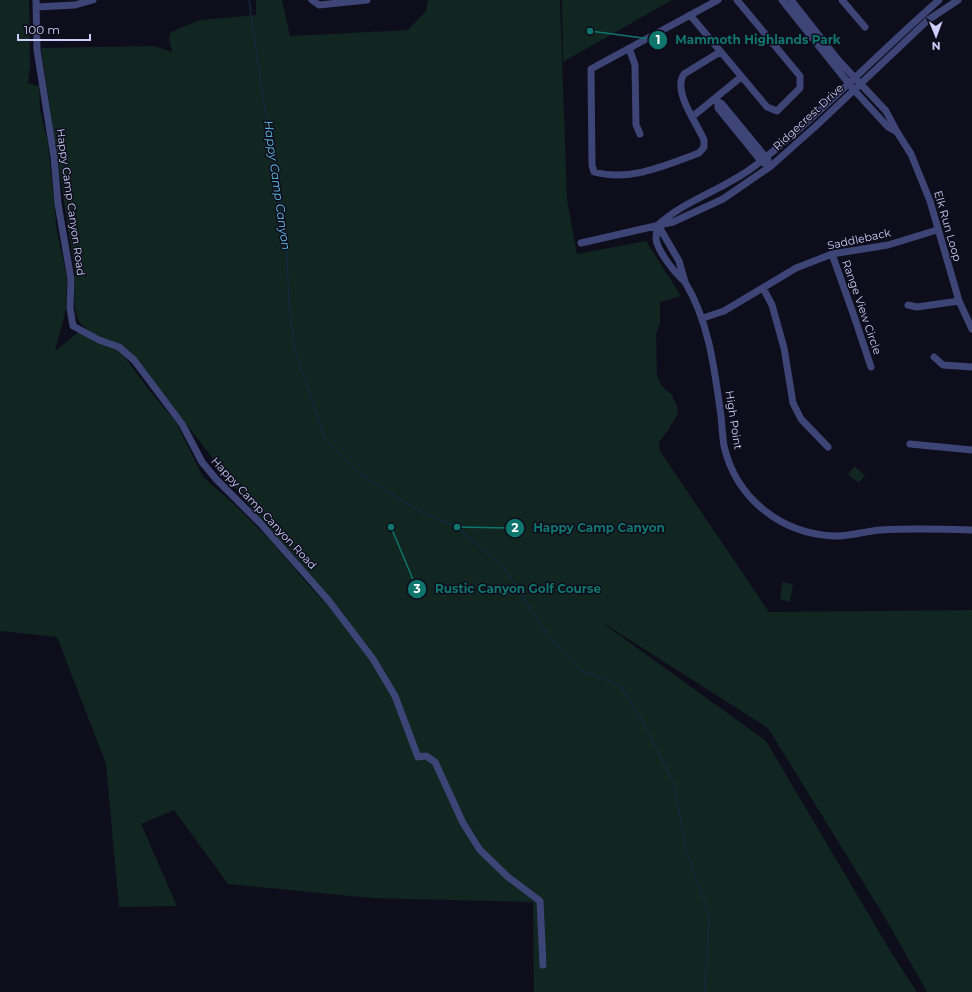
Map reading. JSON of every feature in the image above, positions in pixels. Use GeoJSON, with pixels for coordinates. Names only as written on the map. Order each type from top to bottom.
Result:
{"type":"FeatureCollection","features":[{"type":"Feature","properties":{"kind":"street"},"geometry":{"type":"LineString","coordinates":[[36,4],[75,5],[92,0]]}},
{"type":"Feature","properties":{"kind":"street"},"geometry":{"type":"LineString","coordinates":[[312,0],[320,5],[367,0]]}},
{"type":"Feature","properties":{"kind":"street"},"geometry":{"type":"LineString","coordinates":[[718,0],[591,68],[592,165],[594,172],[601,174],[624,175],[657,169],[699,153],[704,144],[703,137],[682,94],[680,78],[720,52]]}},
{"type":"Feature","properties":{"kind":"street"},"geometry":{"type":"LineString","coordinates":[[690,15],[767,107],[777,111],[800,88],[800,76],[737,0]]}},
{"type":"Feature","properties":{"kind":"street","name":"Elk Run Loop"},"geometry":{"type":"LineString","coordinates":[[782,0],[848,84],[888,127],[896,132]]}},
{"type":"Feature","properties":{"kind":"street","name":"Elk Run Loop"},"geometry":{"type":"LineString","coordinates":[[791,0],[839,61],[886,110],[896,132],[911,154],[921,177],[959,301],[972,329]]}},
{"type":"Feature","properties":{"kind":"street"},"geometry":{"type":"LineString","coordinates":[[842,0],[865,27]]}},
{"type":"Feature","properties":{"kind":"street","name":"Ridgecrest Drive"},"geometry":{"type":"LineString","coordinates":[[658,226],[670,214],[707,195],[763,159],[810,121],[897,36],[939,0]]}},
{"type":"Feature","properties":{"kind":"street","name":"Ridgecrest Drive"},"geometry":{"type":"LineString","coordinates":[[581,243],[673,222],[723,199],[771,166],[928,20],[958,0]]}},
{"type":"Feature","properties":{"kind":"street","name":"Happy Camp Canyon Road"},"geometry":{"type":"LineString","coordinates":[[36,4],[37,50],[54,157],[58,204],[71,279],[70,308],[73,326],[99,340],[119,347],[134,360],[182,424],[202,462],[308,576],[373,659],[400,707],[418,757],[426,756],[435,762],[451,799],[480,850],[508,877],[540,901],[543,965]]}},
{"type":"Feature","properties":{"kind":"street"},"geometry":{"type":"LineString","coordinates":[[629,48],[635,65],[636,125],[640,134]]}},
{"type":"Feature","properties":{"kind":"street"},"geometry":{"type":"LineString","coordinates":[[692,117],[716,101],[741,77]]}},
{"type":"Feature","properties":{"kind":"street"},"geometry":{"type":"LineString","coordinates":[[716,101],[718,108],[771,166]]}},
{"type":"Feature","properties":{"kind":"street","name":"High Point"},"geometry":{"type":"LineString","coordinates":[[658,226],[667,238],[680,264],[685,282],[703,318],[717,385],[724,446],[736,477],[752,501],[776,519],[806,532],[834,536],[913,528],[972,530]]}},
{"type":"Feature","properties":{"kind":"street","name":"High Point"},"geometry":{"type":"LineString","coordinates":[[658,226],[656,239],[669,264],[685,282]]}},
{"type":"Feature","properties":{"kind":"street","name":"Saddleback"},"geometry":{"type":"LineString","coordinates":[[703,318],[724,311],[796,268],[832,254],[888,245],[937,230]]}},
{"type":"Feature","properties":{"kind":"street","name":"Range View Circle"},"geometry":{"type":"LineString","coordinates":[[832,254],[870,367]]}},
{"type":"Feature","properties":{"kind":"street"},"geometry":{"type":"LineString","coordinates":[[673,268],[680,264]]}},
{"type":"Feature","properties":{"kind":"street"},"geometry":{"type":"LineString","coordinates":[[763,288],[772,304],[784,348],[793,403],[801,419],[828,447]]}},
{"type":"Feature","properties":{"kind":"street"},"geometry":{"type":"LineString","coordinates":[[908,305],[917,307],[959,301]]}},
{"type":"Feature","properties":{"kind":"street"},"geometry":{"type":"LineString","coordinates":[[934,357],[943,365],[972,367]]}},
{"type":"Feature","properties":{"kind":"street"},"geometry":{"type":"LineString","coordinates":[[910,444],[972,450]]}},
{"type":"Feature","properties":{"kind":"green space"},"geometry":{"type":"Polygon","coordinates":[[[0,0],[29,0],[30,68],[28,83],[39,86],[40,110],[48,143],[57,232],[67,277],[66,309],[55,351],[80,331],[119,349],[149,390],[176,422],[203,477],[234,504],[270,540],[325,604],[130,351],[88,330],[79,321],[75,310],[75,274],[41,48],[154,46],[172,52],[169,39],[171,32],[200,20],[256,15],[256,0],[282,0],[290,36],[408,30],[426,11],[428,0],[560,0],[567,199],[577,254],[646,241],[681,296],[660,302],[660,323],[656,334],[657,375],[661,385],[672,395],[678,409],[677,415],[659,442],[660,451],[769,612],[972,610],[972,992],[927,992],[884,916],[768,728],[597,619],[766,741],[891,952],[917,992],[534,992],[533,902],[371,898],[228,884],[174,810],[141,824],[177,906],[119,907],[106,764],[57,637],[0,631],[0,0]]]}},
{"type":"Feature","properties":{"kind":"green space"},"geometry":{"type":"Polygon","coordinates":[[[562,0],[672,0],[563,62],[562,0]]]}},
{"type":"Feature","properties":{"kind":"green space"},"geometry":{"type":"Polygon","coordinates":[[[854,466],[865,475],[859,483],[848,475],[854,466]]]}},
{"type":"Feature","properties":{"kind":"green space"},"geometry":{"type":"Polygon","coordinates":[[[782,582],[793,584],[790,602],[780,600],[782,582]]]}},
{"type":"Feature","properties":{"kind":"waterway","name":"Happy Camp Canyon"},"geometry":{"type":"LineString","coordinates":[[249,0],[286,237],[289,304],[295,351],[325,439],[360,474],[419,511],[457,527],[505,569],[547,634],[580,670],[621,686],[644,724],[673,781],[686,849],[709,915],[705,992]]}},
{"type":"Feature","properties":{"kind":"place","name":"Mammoth Highlands Park"},"geometry":{"type":"Point","coordinates":[590,31]}},
{"type":"Feature","properties":{"kind":"place","name":"Rustic Canyon Golf Course"},"geometry":{"type":"Point","coordinates":[391,527]}},
{"type":"Feature","properties":{"kind":"place","name":"Happy Camp Canyon"},"geometry":{"type":"Point","coordinates":[457,527]}}]}
